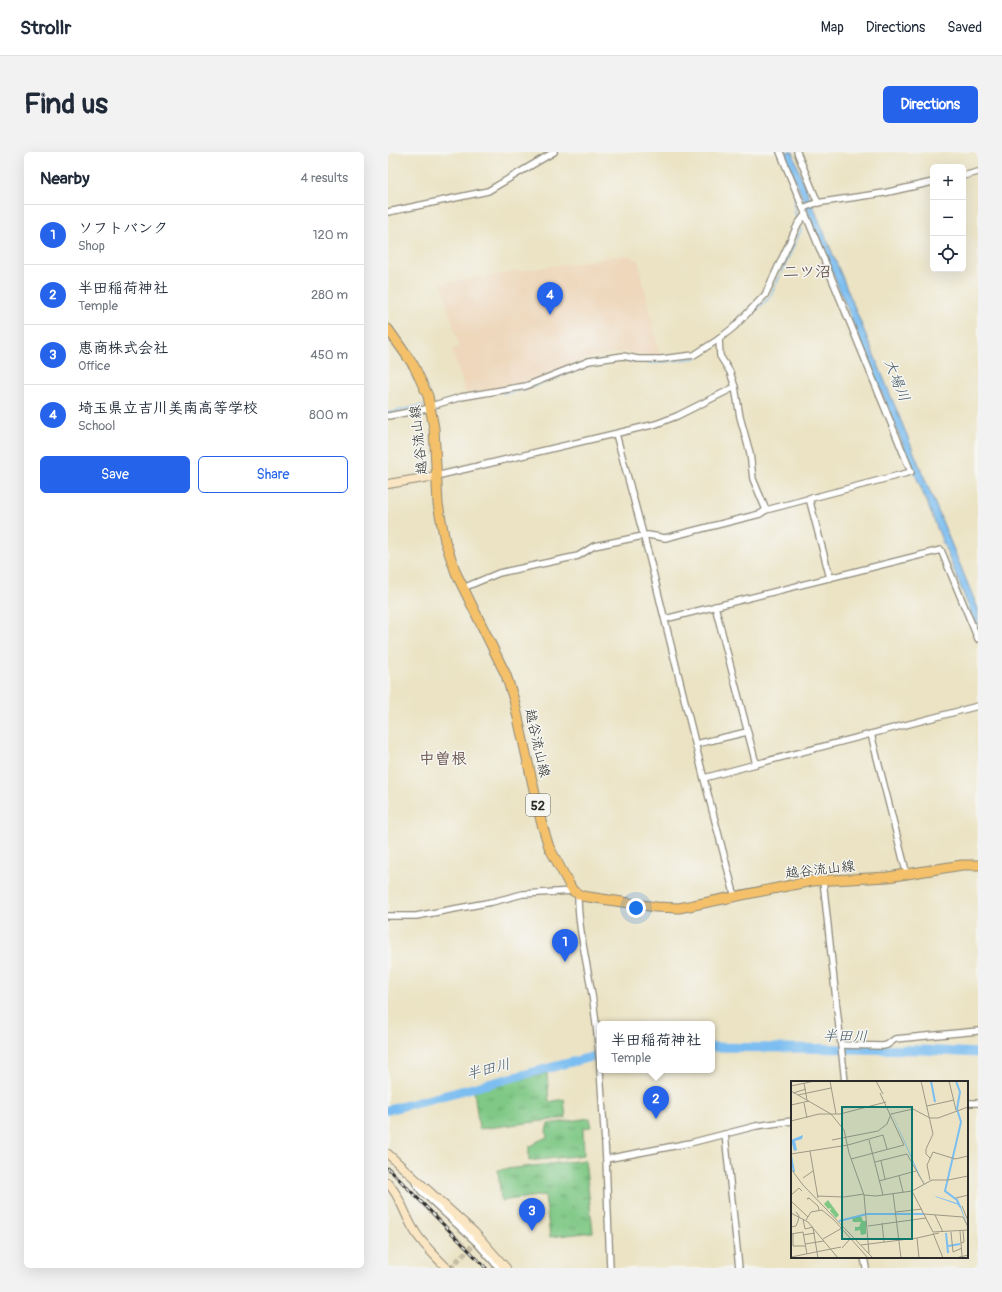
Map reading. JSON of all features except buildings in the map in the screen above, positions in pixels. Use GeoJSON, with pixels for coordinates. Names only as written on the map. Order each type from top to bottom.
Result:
{"type":"FeatureCollection","features":[{"type":"Feature","properties":{"kind":"main road","name":"越谷流山線"},"geometry":{"type":"LineString","coordinates":[[388,329],[418,373],[431,407],[435,437],[438,504],[445,542],[456,573],[506,675],[514,700],[546,840],[559,867],[576,893],[671,908],[687,907],[822,880],[878,878],[907,875],[962,865],[978,865]]}},
{"type":"Feature","properties":{"kind":"street"},"geometry":{"type":"LineString","coordinates":[[388,212],[488,191],[554,152]]}},
{"type":"Feature","properties":{"kind":"street"},"geometry":{"type":"LineString","coordinates":[[463,588],[500,573],[578,556],[594,546],[648,535],[665,538],[760,514],[766,510],[808,498],[911,472],[780,152]]}},
{"type":"Feature","properties":{"kind":"street"},"geometry":{"type":"LineString","coordinates":[[797,152],[817,203]]}},
{"type":"Feature","properties":{"kind":"street"},"geometry":{"type":"LineString","coordinates":[[966,175],[978,172]]}},
{"type":"Feature","properties":{"kind":"street"},"geometry":{"type":"LineString","coordinates":[[804,208],[817,203],[884,193],[930,183]]}},
{"type":"Feature","properties":{"kind":"street"},"geometry":{"type":"LineString","coordinates":[[388,416],[431,407],[461,397],[526,386],[589,361],[623,356],[638,359],[661,359],[694,355],[720,341],[765,295],[798,224],[805,215]]}},
{"type":"Feature","properties":{"kind":"street"},"geometry":{"type":"LineString","coordinates":[[720,341],[720,356],[730,372],[735,387],[740,417],[750,453],[752,479],[766,510]]}},
{"type":"Feature","properties":{"kind":"street"},"geometry":{"type":"LineString","coordinates":[[388,484],[436,476],[656,424],[677,416],[735,387]]}},
{"type":"Feature","properties":{"kind":"street"},"geometry":{"type":"LineString","coordinates":[[616,434],[735,897]]}},
{"type":"Feature","properties":{"kind":"street"},"geometry":{"type":"LineString","coordinates":[[808,498],[830,578]]}},
{"type":"Feature","properties":{"kind":"street"},"geometry":{"type":"LineString","coordinates":[[665,620],[715,606],[942,550],[978,639]]}},
{"type":"Feature","properties":{"kind":"street"},"geometry":{"type":"LineString","coordinates":[[715,606],[756,764]]}},
{"type":"Feature","properties":{"kind":"street"},"geometry":{"type":"LineString","coordinates":[[704,778],[978,706]]}},
{"type":"Feature","properties":{"kind":"street"},"geometry":{"type":"LineString","coordinates":[[696,744],[747,732]]}},
{"type":"Feature","properties":{"kind":"street"},"geometry":{"type":"LineString","coordinates":[[871,734],[907,875]]}},
{"type":"Feature","properties":{"kind":"street"},"geometry":{"type":"LineString","coordinates":[[822,880],[845,1081]]}},
{"type":"Feature","properties":{"kind":"street"},"geometry":{"type":"LineString","coordinates":[[388,916],[416,916],[523,894],[576,893],[597,1040]]}},
{"type":"Feature","properties":{"kind":"street"},"geometry":{"type":"LineString","coordinates":[[841,1047],[883,1046],[895,1039],[978,1031]]}},
{"type":"Feature","properties":{"kind":"street"},"geometry":{"type":"LineString","coordinates":[[600,1073],[606,1159],[610,1268]]}},
{"type":"Feature","properties":{"kind":"street"},"geometry":{"type":"LineString","coordinates":[[606,1159],[690,1143],[756,1126],[791,1121]]}},
{"type":"Feature","properties":{"kind":"street"},"geometry":{"type":"LineString","coordinates":[[725,1134],[739,1268]]}},
{"type":"Feature","properties":{"kind":"street"},"geometry":{"type":"LineString","coordinates":[[388,1154],[475,1233],[506,1268]]}},
{"type":"Feature","properties":{"kind":"street"},"geometry":{"type":"LineString","coordinates":[[412,1176],[420,1191],[499,1268]]}},
{"type":"Feature","properties":{"kind":"street"},"geometry":{"type":"LineString","coordinates":[[388,1183],[399,1197],[414,1230],[445,1267]]}},
{"type":"Feature","properties":{"kind":"street"},"geometry":{"type":"LineString","coordinates":[[864,1258],[866,1268]]}},
{"type":"Feature","properties":{"kind":"shaded area"},"geometry":{"type":"Polygon","coordinates":[[[627,255],[638,260],[660,355],[642,356],[625,351],[588,358],[567,368],[526,383],[466,393],[452,350],[459,346],[441,283],[627,255]]]}},
{"type":"Feature","properties":{"kind":"green space"},"geometry":{"type":"Polygon","coordinates":[[[547,1073],[549,1102],[564,1099],[566,1118],[479,1129],[474,1090],[547,1073]]]}},
{"type":"Feature","properties":{"kind":"green space"},"geometry":{"type":"Polygon","coordinates":[[[590,1118],[592,1127],[583,1128],[584,1155],[529,1161],[529,1147],[547,1137],[546,1130],[548,1124],[590,1118]]]}},
{"type":"Feature","properties":{"kind":"green space"},"geometry":{"type":"Polygon","coordinates":[[[585,1160],[593,1232],[550,1237],[545,1195],[501,1201],[498,1170],[585,1160]]]}},
{"type":"Feature","properties":{"kind":"water"},"geometry":{"type":"Polygon","coordinates":[[[784,152],[793,152],[800,174],[978,609],[978,628],[972,615],[784,152]]]}},
{"type":"Feature","properties":{"kind":"waterway"},"geometry":{"type":"LineString","coordinates":[[795,198],[795,213],[797,218]]}},
{"type":"Feature","properties":{"kind":"waterway"},"geometry":{"type":"LineString","coordinates":[[740,325],[770,297],[801,228]]}},
{"type":"Feature","properties":{"kind":"waterway"},"geometry":{"type":"LineString","coordinates":[[503,393],[527,389],[580,368],[603,362],[618,360],[654,363],[695,358],[717,343]]}},
{"type":"Feature","properties":{"kind":"waterway"},"geometry":{"type":"LineString","coordinates":[[452,403],[481,396]]}},
{"type":"Feature","properties":{"kind":"waterway"},"geometry":{"type":"LineString","coordinates":[[388,413],[424,405]]}},
{"type":"Feature","properties":{"kind":"waterway","name":"半田川"},"geometry":{"type":"LineString","coordinates":[[715,1047],[923,1050],[978,1053]]}},
{"type":"Feature","properties":{"kind":"waterway","name":"半田川"},"geometry":{"type":"LineString","coordinates":[[388,1110],[595,1056]]}},
{"type":"Feature","properties":{"kind":"tunnel"},"geometry":{"type":"LineString","coordinates":[[450,1268],[472,1246]]}},
{"type":"Feature","properties":{"kind":"railway"},"geometry":{"type":"LineString","coordinates":[[388,1168],[486,1268]]}},
{"type":"Feature","properties":{"kind":"place","name":"埼玉県立吉川美南高等学校"},"geometry":{"type":"Point","coordinates":[550,315]}},
{"type":"Feature","properties":{"kind":"place","name":"ソフトバンク"},"geometry":{"type":"Point","coordinates":[565,962]}},
{"type":"Feature","properties":{"kind":"place","name":"半田稲荷神社"},"geometry":{"type":"Point","coordinates":[656,1119]}},
{"type":"Feature","properties":{"kind":"place","name":"恵商株式会社"},"geometry":{"type":"Point","coordinates":[532,1231]}},
{"type":"Feature","properties":{"kind":"district","name":"二ツ沼"},"geometry":{"type":"Point","coordinates":[807,271]}},
{"type":"Feature","properties":{"kind":"district","name":"中曽根"},"geometry":{"type":"Point","coordinates":[443,758]}},
{"type":"Feature","properties":{"kind":"water label","name":"大場川"},"geometry":{"type":"Point","coordinates":[897,380]}}]}
